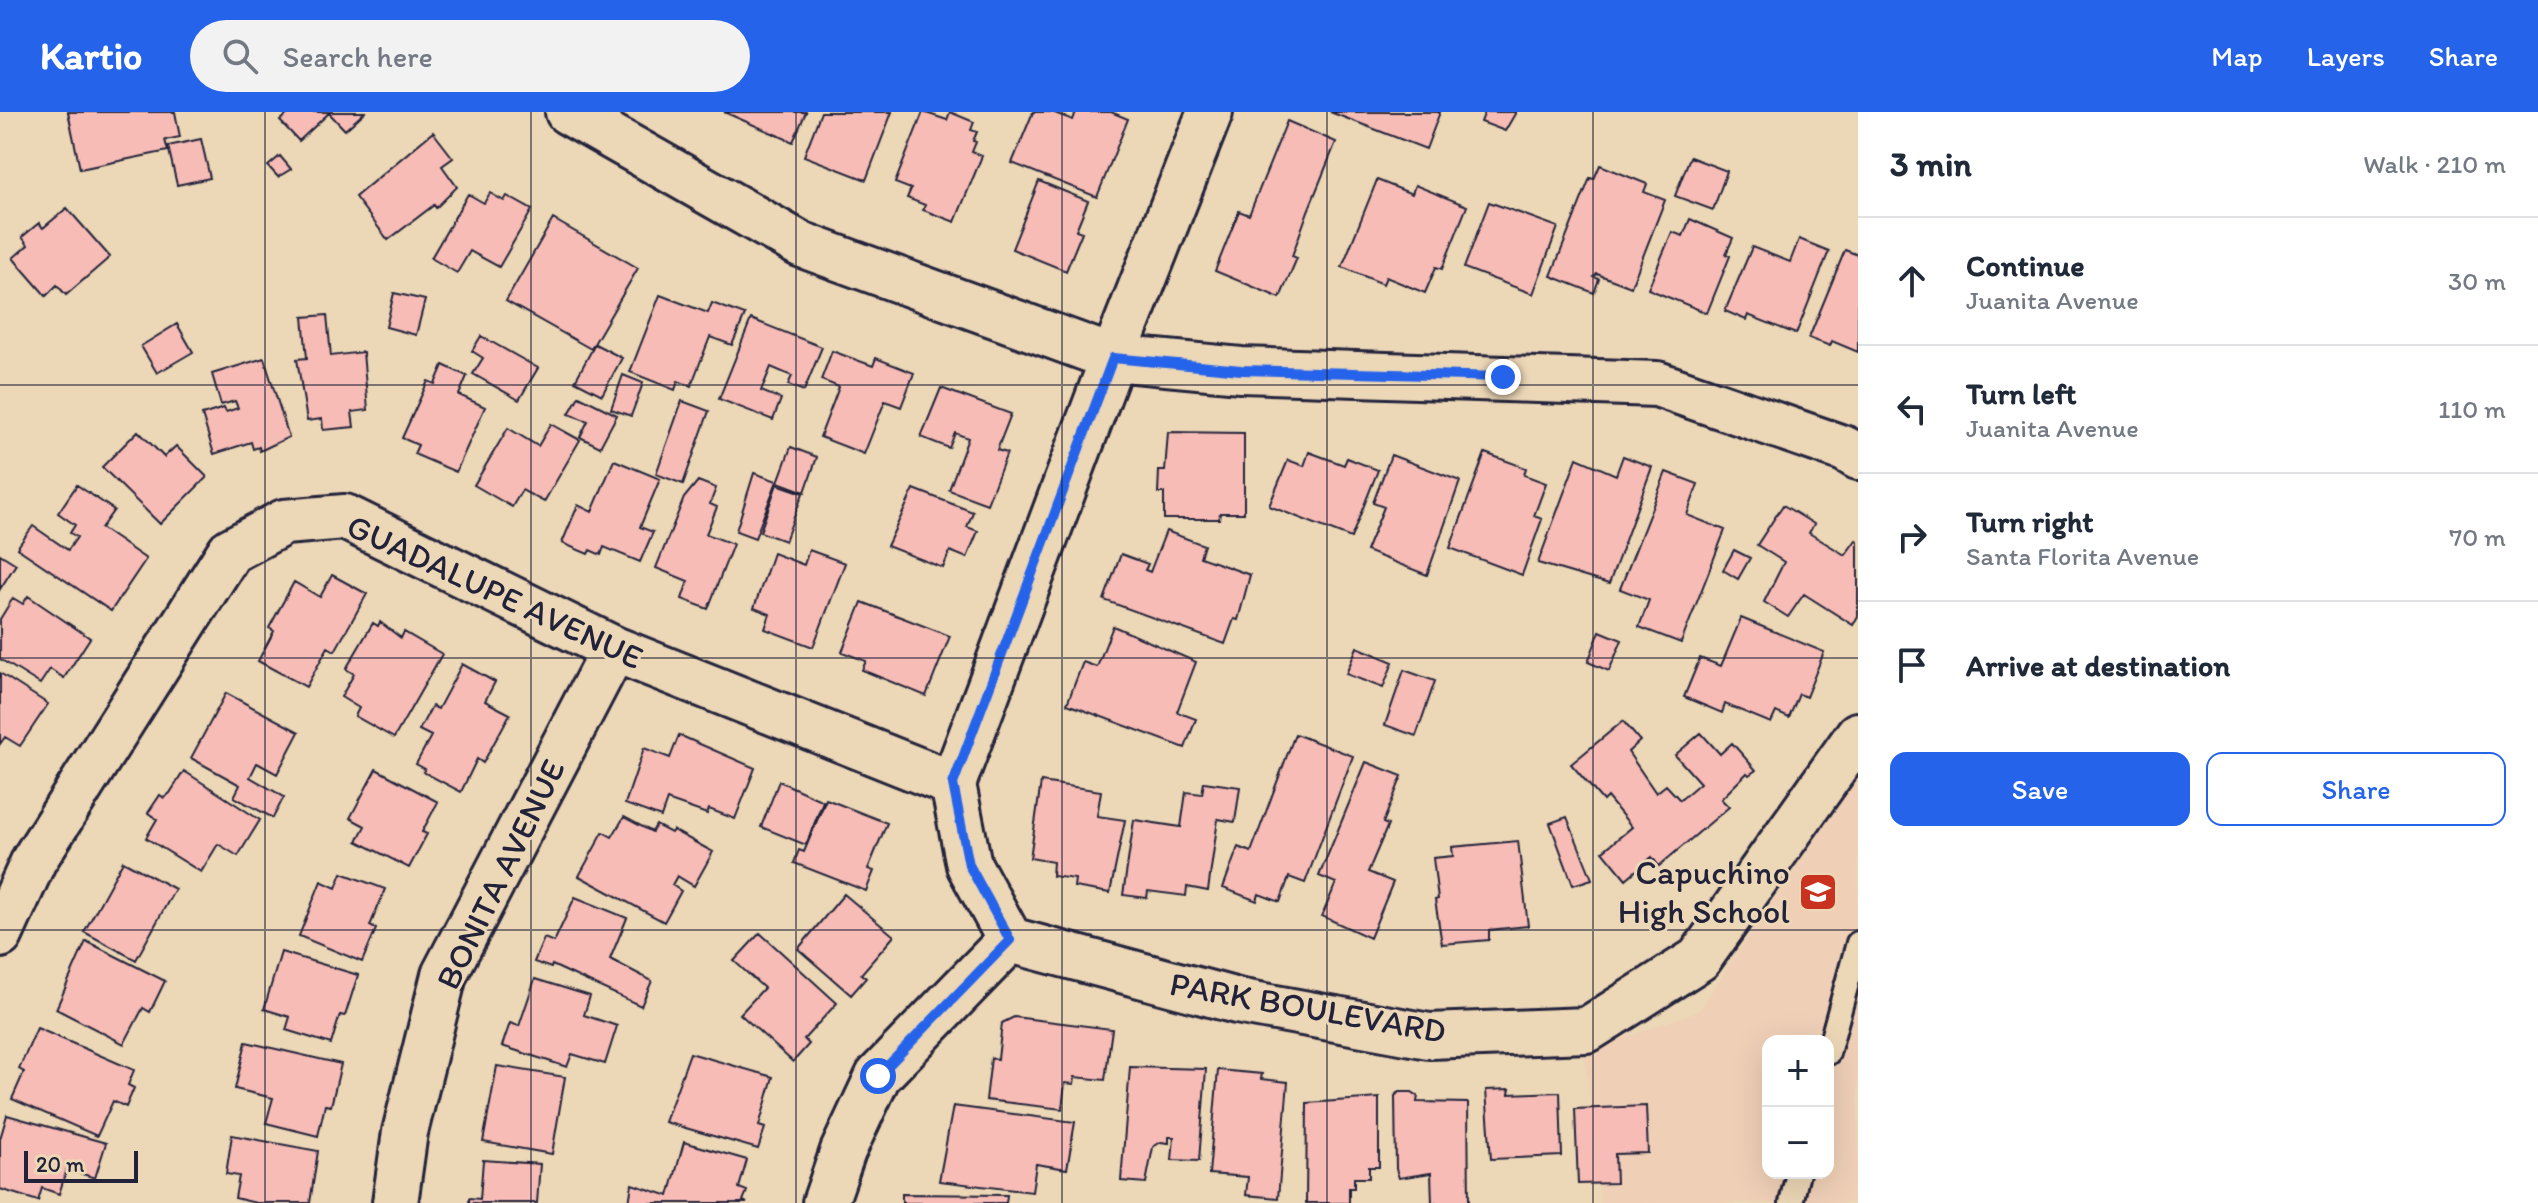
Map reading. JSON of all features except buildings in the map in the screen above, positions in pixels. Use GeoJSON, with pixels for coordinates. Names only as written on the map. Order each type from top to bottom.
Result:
{"type":"FeatureCollection","features":[{"type":"Feature","properties":{"kind":"street"},"geometry":{"type":"LineString","coordinates":[[568,112],[800,244],[1113,358],[1241,370],[1657,384],[1845,449],[1858,457]]}},
{"type":"Feature","properties":{"kind":"street"},"geometry":{"type":"LineString","coordinates":[[825,1203],[843,1151],[878,1076],[1010,940],[969,865],[953,784],[1113,358],[1210,112]]}},
{"type":"Feature","properties":{"kind":"street","name":"GUADALUPE AVENUE"},"geometry":{"type":"LineString","coordinates":[[0,935],[34,860],[230,551],[284,522],[345,517],[614,649],[953,784]]}},
{"type":"Feature","properties":{"kind":"street","name":"BONITA AVENUE"},"geometry":{"type":"LineString","coordinates":[[395,1203],[405,1132],[444,975],[614,649]]}},
{"type":"Feature","properties":{"kind":"street","name":"PARK BOULEVARD"},"geometry":{"type":"LineString","coordinates":[[1010,940],[1237,1001],[1429,1036],[1587,1030],[1699,959],[1858,735]]}},
{"type":"Feature","properties":{"kind":"lane"},"geometry":{"type":"LineString","coordinates":[[1833,1035],[1858,943]]}},
{"type":"Feature","properties":{"kind":"lane"},"geometry":{"type":"LineString","coordinates":[[1791,1203],[1797,1179]]}},
{"type":"Feature","properties":{"kind":"shaded area","name":"Capuchino High School"},"geometry":{"type":"Polygon","coordinates":[[[1858,774],[1858,1203],[1601,1203],[1585,1052],[1699,1011],[1858,774]]]}},
{"type":"Feature","properties":{"kind":"place","name":"Capuchino High School"},"geometry":{"type":"Point","coordinates":[1818,892]}},
{"type":"Feature","properties":{"kind":"route"},"geometry":{"type":"LineString","coordinates":[[878,1076],[1010,940],[969,865],[953,784],[1113,358],[1241,370],[1503,377]]}}]}
